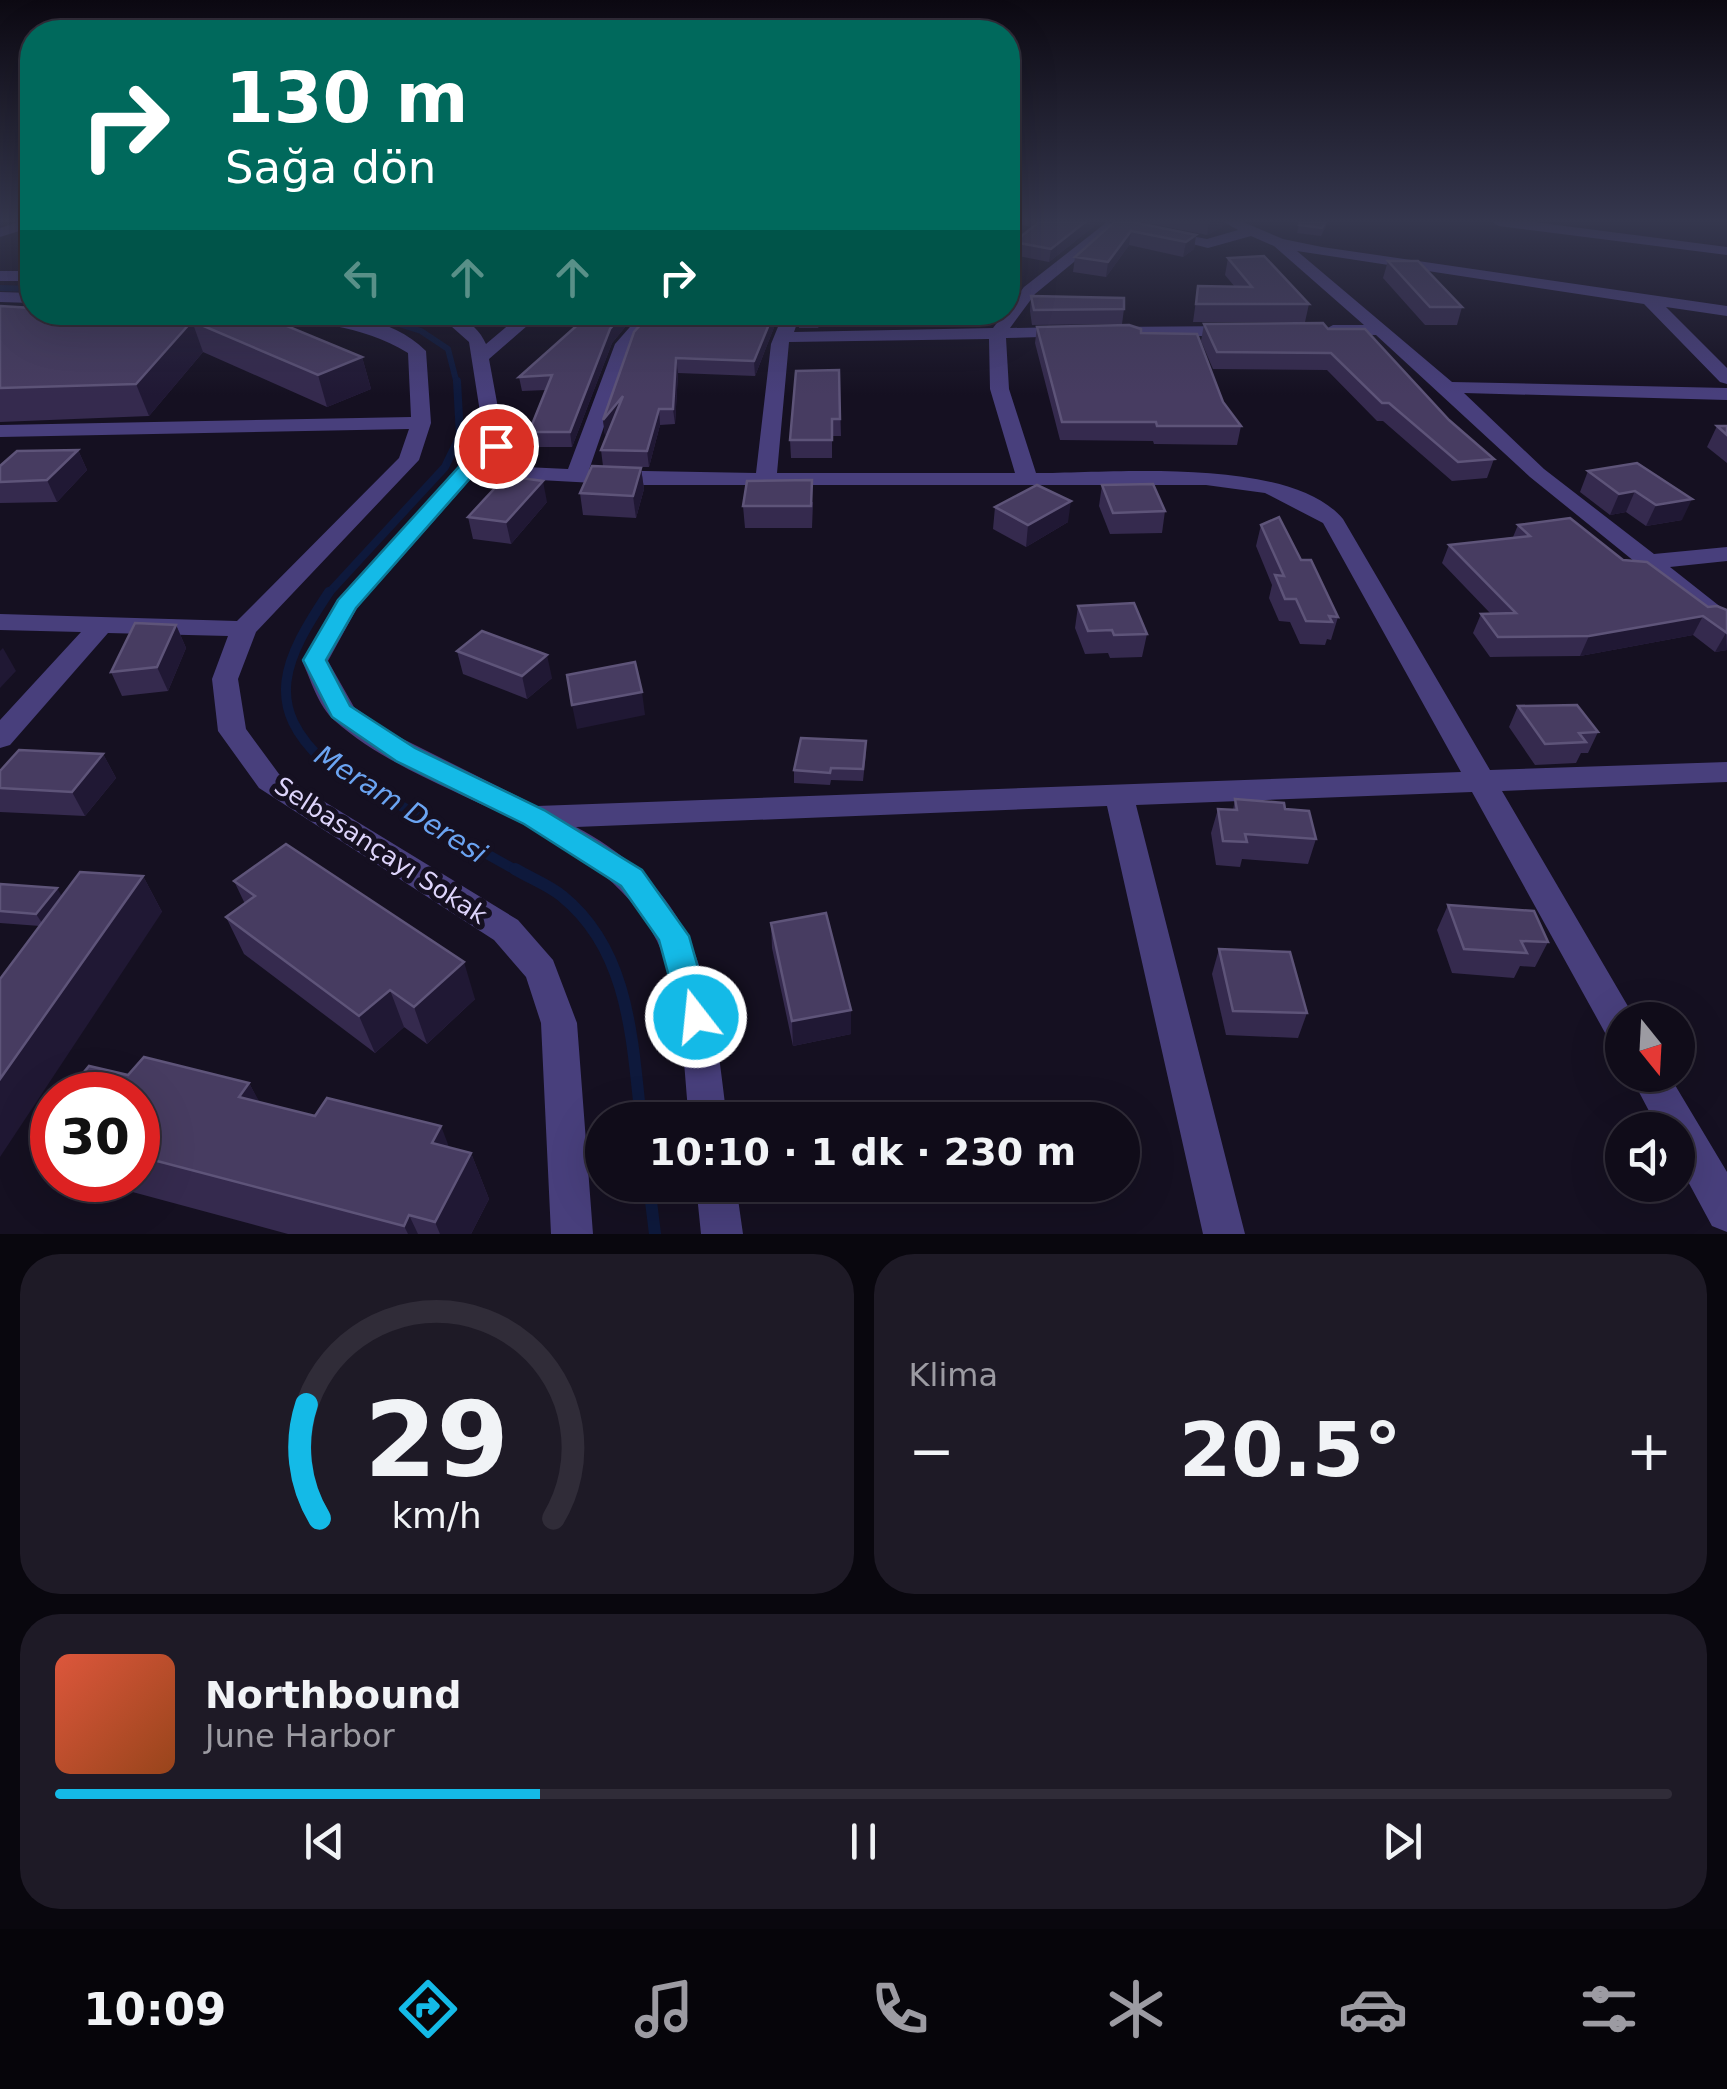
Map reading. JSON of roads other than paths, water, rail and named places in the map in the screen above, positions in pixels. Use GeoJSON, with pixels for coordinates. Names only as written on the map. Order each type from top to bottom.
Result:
{"type":"FeatureCollection","features":[{"type":"Feature","properties":{"kind":"street"},"geometry":{"type":"LineString","coordinates":[[1020,301],[1042,280]]}},
{"type":"Feature","properties":{"kind":"street"},"geometry":{"type":"LineString","coordinates":[[1321,280],[1448,387],[1537,473],[1727,624]]}},
{"type":"Feature","properties":{"kind":"street"},"geometry":{"type":"LineString","coordinates":[[1517,280],[1727,311]]}},
{"type":"Feature","properties":{"kind":"street"},"geometry":{"type":"LineString","coordinates":[[1650,300],[1727,378]]}},
{"type":"Feature","properties":{"kind":"street","name":"Selbasançayı Sokak"},"geometry":{"type":"LineString","coordinates":[[356,325],[384,331],[417,351],[422,423],[409,460],[244,630],[225,679],[232,730],[269,781],[506,930],[541,970],[559,1023],[572,1234]]}},
{"type":"Feature","properties":{"kind":"street"},"geometry":{"type":"LineString","coordinates":[[460,325],[476,340],[496,446],[482,456],[346,605],[314,660],[341,712],[406,754],[534,817],[632,878],[674,936],[696,1017],[706,1102]]}},
{"type":"Feature","properties":{"kind":"street"},"geometry":{"type":"LineString","coordinates":[[480,358],[519,325]]}},
{"type":"Feature","properties":{"kind":"street"},"geometry":{"type":"LineString","coordinates":[[576,476],[624,344],[641,325]]}},
{"type":"Feature","properties":{"kind":"street"},"geometry":{"type":"LineString","coordinates":[[766,478],[783,337],[788,325]]}},
{"type":"Feature","properties":{"kind":"street"},"geometry":{"type":"LineString","coordinates":[[1003,325],[998,332],[996,369],[1027,478]]}},
{"type":"Feature","properties":{"kind":"street"},"geometry":{"type":"LineString","coordinates":[[1323,330],[1380,330]]}},
{"type":"Feature","properties":{"kind":"street"},"geometry":{"type":"LineString","coordinates":[[783,337],[1266,331]]}},
{"type":"Feature","properties":{"kind":"street"},"geometry":{"type":"LineString","coordinates":[[1448,387],[1727,394]]}},
{"type":"Feature","properties":{"kind":"street"},"geometry":{"type":"LineString","coordinates":[[0,432],[422,423]]}},
{"type":"Feature","properties":{"kind":"street"},"geometry":{"type":"LineString","coordinates":[[482,456],[521,473],[576,476],[1206,478],[1262,484],[1301,496],[1332,520],[1607,1002]]}},
{"type":"Feature","properties":{"kind":"street"},"geometry":{"type":"LineString","coordinates":[[1649,562],[1727,554]]}},
{"type":"Feature","properties":{"kind":"street"},"geometry":{"type":"LineString","coordinates":[[0,622],[244,630]]}},
{"type":"Feature","properties":{"kind":"street"},"geometry":{"type":"LineString","coordinates":[[0,738],[102,624]]}},
{"type":"Feature","properties":{"kind":"street"},"geometry":{"type":"LineString","coordinates":[[534,817],[1727,772]]}},
{"type":"Feature","properties":{"kind":"street"},"geometry":{"type":"LineString","coordinates":[[1119,795],[1224,1234]]}},
{"type":"Feature","properties":{"kind":"street"},"geometry":{"type":"LineString","coordinates":[[1659,1092],[1727,1212]]}},
{"type":"Feature","properties":{"kind":"street"},"geometry":{"type":"LineString","coordinates":[[718,1202],[722,1234]]}},
{"type":"Feature","properties":{"kind":"waterway","name":"Meram Deresi"},"geometry":{"type":"LineString","coordinates":[[0,288],[20,289]]}},
{"type":"Feature","properties":{"kind":"waterway","name":"Meram Deresi"},"geometry":{"type":"LineString","coordinates":[[402,325],[421,331],[448,349],[457,384]]}},
{"type":"Feature","properties":{"kind":"waterway","name":"Meram Deresi"},"geometry":{"type":"LineString","coordinates":[[327,595],[445,467],[460,436],[457,381]]}},
{"type":"Feature","properties":{"kind":"waterway","name":"Meram Deresi"},"geometry":{"type":"LineString","coordinates":[[327,595],[301,639],[286,681],[293,722],[307,743],[328,765],[519,872]]}},
{"type":"Feature","properties":{"kind":"waterway","name":"Meram Deresi"},"geometry":{"type":"LineString","coordinates":[[515,869],[562,896],[585,918],[602,943],[624,999],[639,1102]]}},
{"type":"Feature","properties":{"kind":"waterway","name":"Meram Deresi"},"geometry":{"type":"LineString","coordinates":[[651,1202],[655,1234]]}}]}
